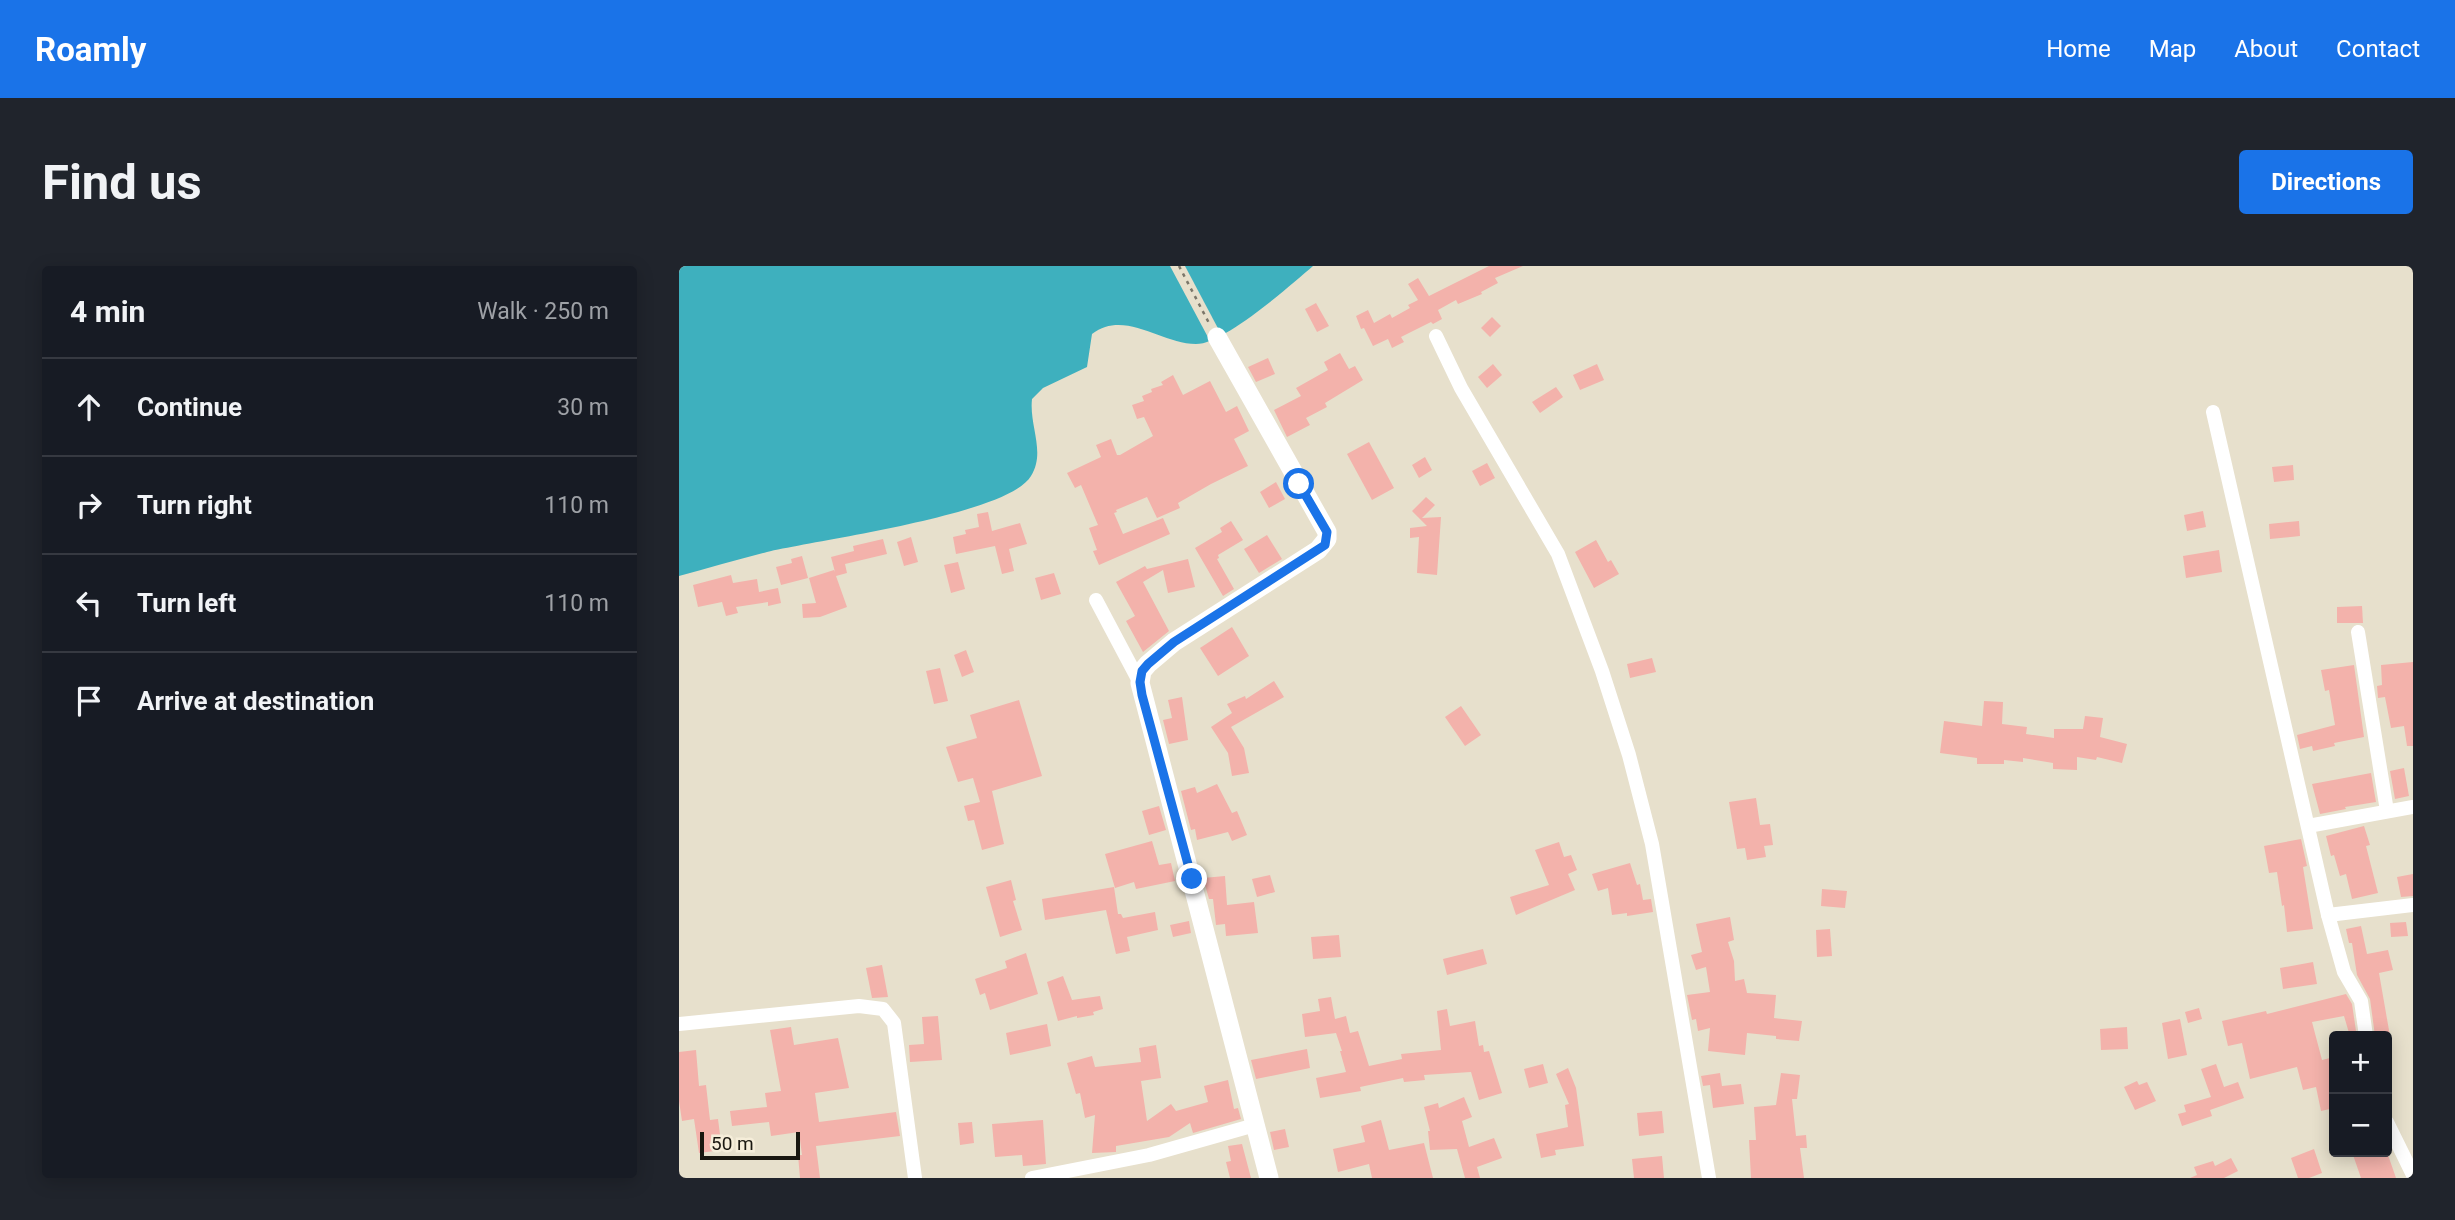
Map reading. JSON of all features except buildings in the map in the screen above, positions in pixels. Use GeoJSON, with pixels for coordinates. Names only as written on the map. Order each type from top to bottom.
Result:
{"type":"FeatureCollection","features":[{"type":"Feature","properties":{"kind":"street"},"geometry":{"type":"LineString","coordinates":[[1436,336],[1481,423],[1558,554],[1602,671],[1629,755],[1652,844],[1709,1178]]}},
{"type":"Feature","properties":{"kind":"street"},"geometry":{"type":"LineString","coordinates":[[1140,682],[1142,671],[1174,642],[1318,550],[1325,545],[1327,538],[1327,532],[1217,337]]}},
{"type":"Feature","properties":{"kind":"street"},"geometry":{"type":"LineString","coordinates":[[2213,412],[2328,915],[2344,972],[2361,1001],[2366,1031]]}},
{"type":"Feature","properties":{"kind":"street"},"geometry":{"type":"LineString","coordinates":[[1096,600],[1140,682],[1269,1178]]}},
{"type":"Feature","properties":{"kind":"street"},"geometry":{"type":"LineString","coordinates":[[2358,632],[2387,811]]}},
{"type":"Feature","properties":{"kind":"street"},"geometry":{"type":"LineString","coordinates":[[2308,826],[2413,807]]}},
{"type":"Feature","properties":{"kind":"street"},"geometry":{"type":"LineString","coordinates":[[2328,915],[2413,905]]}},
{"type":"Feature","properties":{"kind":"street"},"geometry":{"type":"LineString","coordinates":[[679,1024],[859,1006],[883,1009],[894,1023],[915,1178]]}},
{"type":"Feature","properties":{"kind":"street"},"geometry":{"type":"LineString","coordinates":[[1032,1178],[1138,1157],[1255,1125]]}},
{"type":"Feature","properties":{"kind":"street"},"geometry":{"type":"LineString","coordinates":[[2392,1132],[2413,1175]]}},
{"type":"Feature","properties":{"kind":"path"},"geometry":{"type":"LineString","coordinates":[[1179,266],[1217,337]]}},
{"type":"Feature","properties":{"kind":"water"},"geometry":{"type":"Polygon","coordinates":[[[679,266],[1313,266],[1257,312],[1208,341],[1183,343],[1130,326],[1117,325],[1105,327],[1092,334],[1087,367],[1043,388],[1032,399],[1037,458],[1031,476],[1015,490],[987,503],[950,514],[767,552],[679,576],[679,266]]]}},
{"type":"Feature","properties":{"kind":"pier"},"geometry":{"type":"Polygon","coordinates":[[[1170,266],[1185,266],[1221,334],[1210,341],[1170,266]]]}},
{"type":"Feature","properties":{"kind":"route"},"geometry":{"type":"LineString","coordinates":[[1192,879],[1142,695],[1142,671],[1174,642],[1325,545],[1327,532],[1299,484]]}}]}
